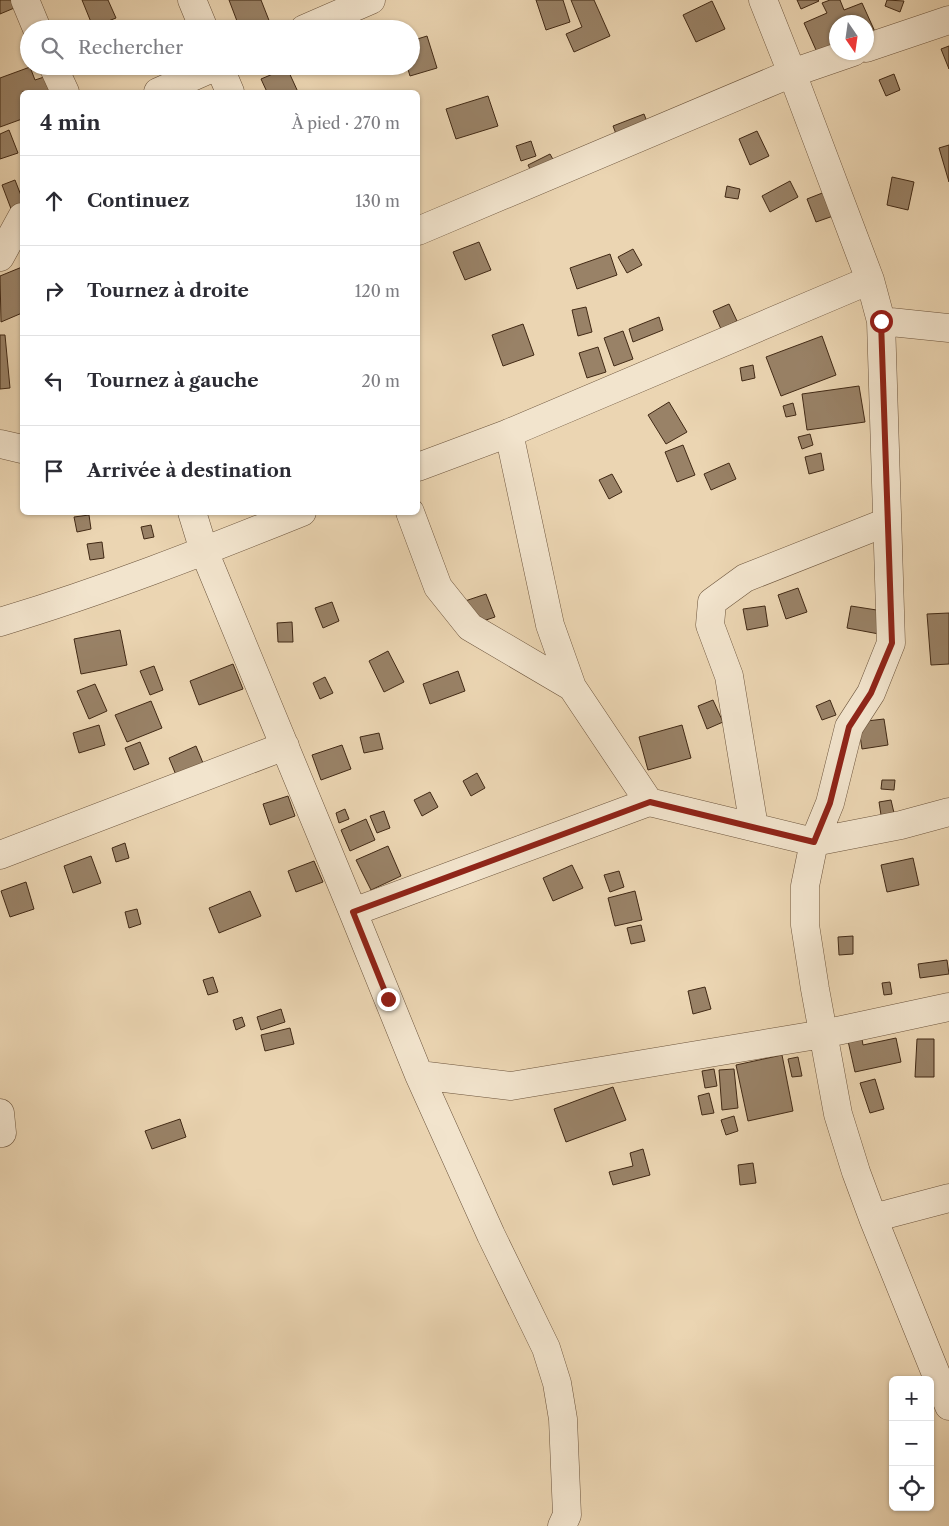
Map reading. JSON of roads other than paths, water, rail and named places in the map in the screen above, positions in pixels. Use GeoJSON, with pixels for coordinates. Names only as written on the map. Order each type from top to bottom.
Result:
{"type":"FeatureCollection","features":[{"type":"Feature","properties":{"kind":"street"},"geometry":{"type":"LineString","coordinates":[[25,0],[33,20]]}},
{"type":"Feature","properties":{"kind":"street"},"geometry":{"type":"LineString","coordinates":[[192,0],[200,20]]}},
{"type":"Feature","properties":{"kind":"street"},"geometry":{"type":"LineString","coordinates":[[325,20],[371,0]]}},
{"type":"Feature","properties":{"kind":"street"},"geometry":{"type":"LineString","coordinates":[[763,0],[870,280],[881,321],[892,643],[871,693],[849,727],[830,803],[814,842],[805,886],[805,925],[838,1114],[873,1218],[949,1406]]}},
{"type":"Feature","properties":{"kind":"street"},"geometry":{"type":"LineString","coordinates":[[874,45],[949,20]]}},
{"type":"Feature","properties":{"kind":"street"},"geometry":{"type":"LineString","coordinates":[[420,230],[792,73],[830,60]]}},
{"type":"Feature","properties":{"kind":"street"},"geometry":{"type":"LineString","coordinates":[[58,75],[64,90]]}},
{"type":"Feature","properties":{"kind":"street"},"geometry":{"type":"LineString","coordinates":[[163,90],[197,75]]}},
{"type":"Feature","properties":{"kind":"street"},"geometry":{"type":"LineString","coordinates":[[222,75],[229,90]]}},
{"type":"Feature","properties":{"kind":"street"},"geometry":{"type":"LineString","coordinates":[[0,257],[20,221]]}},
{"type":"Feature","properties":{"kind":"street"},"geometry":{"type":"LineString","coordinates":[[420,467],[509,432],[870,280]]}},
{"type":"Feature","properties":{"kind":"street"},"geometry":{"type":"LineString","coordinates":[[881,321],[949,328]]}},
{"type":"Feature","properties":{"kind":"street"},"geometry":{"type":"LineString","coordinates":[[509,432],[550,625],[572,687],[650,802]]}},
{"type":"Feature","properties":{"kind":"street"},"geometry":{"type":"LineString","coordinates":[[0,444],[20,449]]}},
{"type":"Feature","properties":{"kind":"street"},"geometry":{"type":"LineString","coordinates":[[193,515],[204,551],[419,1074],[491,1235],[546,1348],[557,1383],[563,1419],[567,1515],[562,1526]]}},
{"type":"Feature","properties":{"kind":"street"},"geometry":{"type":"LineString","coordinates":[[0,622],[49,607],[204,551],[294,515]]}},
{"type":"Feature","properties":{"kind":"street"},"geometry":{"type":"LineString","coordinates":[[411,515],[438,587],[470,627],[572,687]]}},
{"type":"Feature","properties":{"kind":"street"},"geometry":{"type":"LineString","coordinates":[[754,827],[729,676],[710,625],[712,602],[745,578],[888,522]]}},
{"type":"Feature","properties":{"kind":"street"},"geometry":{"type":"LineString","coordinates":[[0,855],[284,746]]}},
{"type":"Feature","properties":{"kind":"street"},"geometry":{"type":"LineString","coordinates":[[353,912],[650,802],[814,842],[901,825],[949,812]]}},
{"type":"Feature","properties":{"kind":"street"},"geometry":{"type":"LineString","coordinates":[[419,1074],[511,1086],[823,1034],[949,1007]]}},
{"type":"Feature","properties":{"kind":"street"},"geometry":{"type":"LineString","coordinates":[[873,1218],[949,1198]]}}]}
